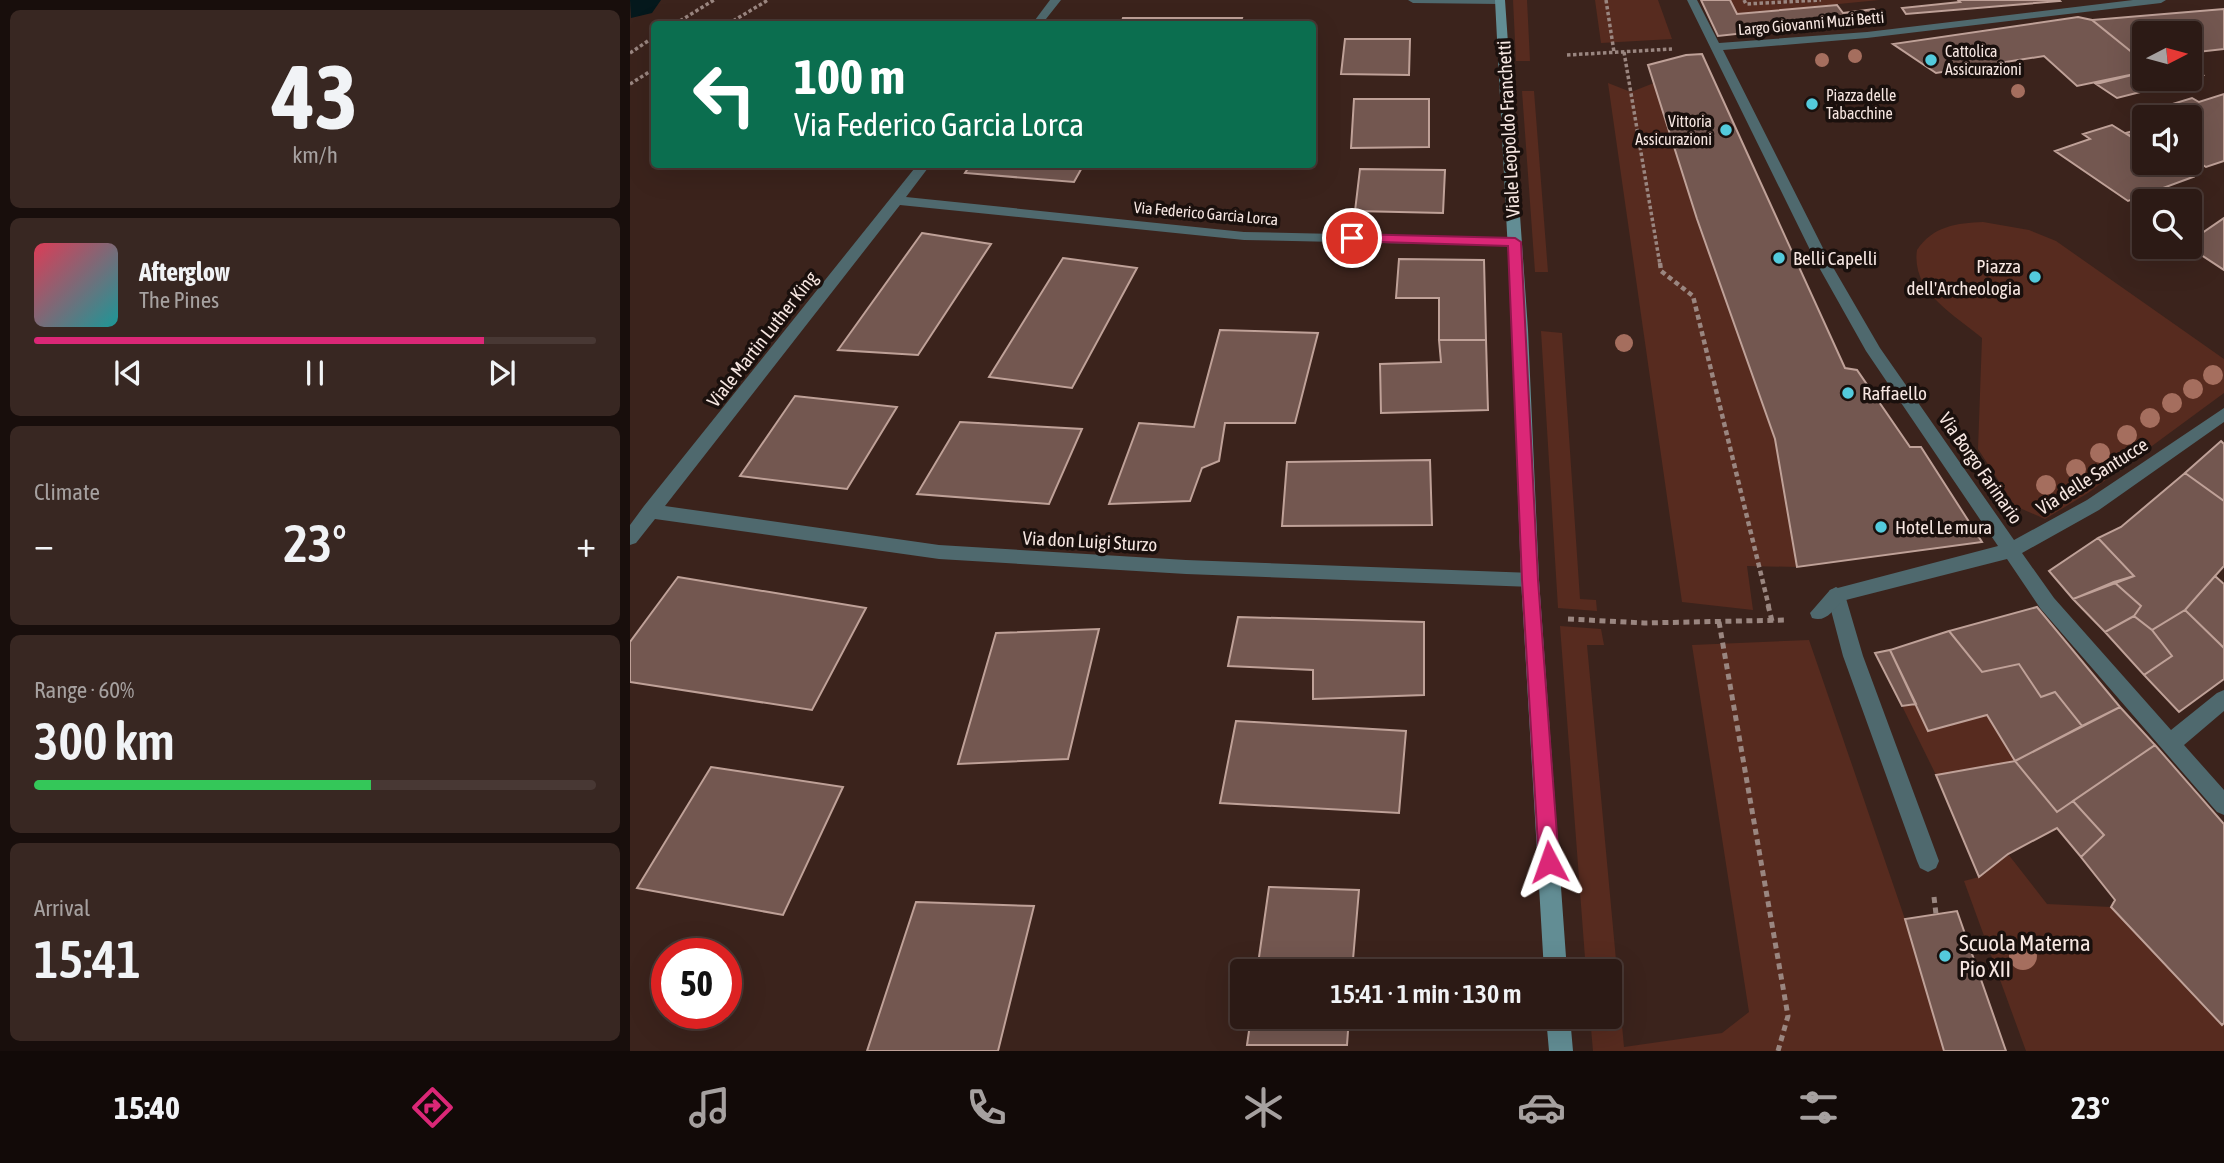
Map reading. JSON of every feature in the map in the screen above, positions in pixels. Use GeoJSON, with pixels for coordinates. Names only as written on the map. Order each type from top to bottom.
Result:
{"type":"FeatureCollection","features":[{"type":"Feature","properties":{"kind":"main road","name":"Viale Leopoldo Franchetti"},"geometry":{"type":"LineString","coordinates":[[1500,1],[1515,242],[1530,580],[1555,959]]}},
{"type":"Feature","properties":{"kind":"main road"},"geometry":{"type":"LineString","coordinates":[[1559,1029],[1560,1051]]}},
{"type":"Feature","properties":{"kind":"street"},"geometry":{"type":"LineString","coordinates":[[1039,21],[1056,0]]}},
{"type":"Feature","properties":{"kind":"street"},"geometry":{"type":"LineString","coordinates":[[1413,0],[1500,1]]}},
{"type":"Feature","properties":{"kind":"street","name":"Via Borgo Farinario"},"geometry":{"type":"LineString","coordinates":[[1692,0],[1823,262],[1874,351],[2047,603],[2224,805]]}},
{"type":"Feature","properties":{"kind":"street","name":"Largo Giovanni Muzi Betti"},"geometry":{"type":"LineString","coordinates":[[1715,47],[1867,35],[2069,5],[2161,0]]}},
{"type":"Feature","properties":{"kind":"street","name":"Viale Martin Luther King"},"geometry":{"type":"LineString","coordinates":[[630,538],[922,168]]}},
{"type":"Feature","properties":{"kind":"street","name":"Via Federico Garcia Lorca"},"geometry":{"type":"LineString","coordinates":[[896,200],[1244,236],[1515,242]]}},
{"type":"Feature","properties":{"kind":"street","name":"Via delle Santucce"},"geometry":{"type":"LineString","coordinates":[[1836,595],[2012,550],[2093,505],[2224,414]]}},
{"type":"Feature","properties":{"kind":"street","name":"Via don Luigi Sturzo"},"geometry":{"type":"LineString","coordinates":[[650,511],[939,552],[1186,567],[1530,580]]}},
{"type":"Feature","properties":{"kind":"street"},"geometry":{"type":"LineString","coordinates":[[1819,613],[1836,595]]}},
{"type":"Feature","properties":{"kind":"street"},"geometry":{"type":"LineString","coordinates":[[1836,595],[1853,656],[1928,861]]}},
{"type":"Feature","properties":{"kind":"street"},"geometry":{"type":"LineString","coordinates":[[2170,744],[2224,699]]}},
{"type":"Feature","properties":{"kind":"path"},"geometry":{"type":"LineString","coordinates":[[680,21],[714,0]]}},
{"type":"Feature","properties":{"kind":"path"},"geometry":{"type":"LineString","coordinates":[[733,21],[768,0]]}},
{"type":"Feature","properties":{"kind":"path"},"geometry":{"type":"LineString","coordinates":[[1606,0],[1614,52]]}},
{"type":"Feature","properties":{"kind":"path"},"geometry":{"type":"LineString","coordinates":[[1744,0],[1746,4],[1821,0]]}},
{"type":"Feature","properties":{"kind":"path"},"geometry":{"type":"LineString","coordinates":[[630,52],[651,39]]}},
{"type":"Feature","properties":{"kind":"path"},"geometry":{"type":"LineString","coordinates":[[1567,55],[1672,48]]}},
{"type":"Feature","properties":{"kind":"path"},"geometry":{"type":"LineString","coordinates":[[1624,52],[1661,271],[1693,296],[1772,621]]}},
{"type":"Feature","properties":{"kind":"path"},"geometry":{"type":"LineString","coordinates":[[630,84],[651,71]]}},
{"type":"Feature","properties":{"kind":"path"},"geometry":{"type":"LineString","coordinates":[[1533,616],[1644,623],[1791,620]]}},
{"type":"Feature","properties":{"kind":"path"},"geometry":{"type":"LineString","coordinates":[[1719,622],[1788,1016],[1778,1051]]}},
{"type":"Feature","properties":{"kind":"shaded area"},"geometry":{"type":"Polygon","coordinates":[[[1513,0],[1527,0],[1530,61],[1516,61],[1513,0]]]}},
{"type":"Feature","properties":{"kind":"shaded area"},"geometry":{"type":"Polygon","coordinates":[[[1595,0],[1658,0],[1672,39],[1601,43],[1595,0]]]}},
{"type":"Feature","properties":{"kind":"shaded area"},"geometry":{"type":"Polygon","coordinates":[[[1730,0],[1879,0],[1737,14],[1730,0]]]}},
{"type":"Feature","properties":{"kind":"shaded area"},"geometry":{"type":"Polygon","coordinates":[[[1608,83],[1631,92],[1654,83],[1697,219],[1775,439],[1797,567],[1747,566],[1753,610],[1682,602],[1608,83]]]}},
{"type":"Feature","properties":{"kind":"shaded area"},"geometry":{"type":"Polygon","coordinates":[[[1522,91],[1534,91],[1548,272],[1535,272],[1522,91]]]}},
{"type":"Feature","properties":{"kind":"shaded area"},"geometry":{"type":"Polygon","coordinates":[[[1983,222],[2029,230],[2056,241],[2224,359],[2224,393],[2088,493],[2045,519],[2015,506],[1978,449],[1982,338],[1927,290],[1917,265],[1917,250],[1930,236],[1946,227],[1983,222]]]}},
{"type":"Feature","properties":{"kind":"shaded area"},"geometry":{"type":"Polygon","coordinates":[[[1541,331],[1562,333],[1580,599],[1596,600],[1597,611],[1558,608],[1541,331]]]}},
{"type":"Feature","properties":{"kind":"shaded area"},"geometry":{"type":"Polygon","coordinates":[[[1560,626],[1601,629],[1604,645],[1587,645],[1616,959],[1585,959],[1560,626]]]}},
{"type":"Feature","properties":{"kind":"shaded area"},"geometry":{"type":"Polygon","coordinates":[[[1809,640],[1905,919],[1944,1051],[1593,1051],[1591,1029],[1622,1029],[1622,1025],[1624,1047],[1722,1033],[1749,1012],[1692,645],[1809,640]]]}},
{"type":"Feature","properties":{"kind":"shaded area"},"geometry":{"type":"Polygon","coordinates":[[[1916,704],[1987,715],[2015,761],[1936,775],[1902,706],[1916,704]]]}},
{"type":"Feature","properties":{"kind":"shaded area"},"geometry":{"type":"Polygon","coordinates":[[[2008,854],[2047,904],[2111,907],[2221,1025],[2224,1023],[2224,1051],[2026,1051],[1964,881],[1979,877],[2008,854]]]}},
{"type":"Feature","properties":{"kind":"building"},"geometry":{"type":"Polygon","coordinates":[[[1701,0],[1730,0],[1737,14],[1837,5],[1843,13],[1874,9],[1884,18],[1718,36],[1701,0]]]}},
{"type":"Feature","properties":{"kind":"building"},"geometry":{"type":"Polygon","coordinates":[[[1958,0],[2060,1],[1906,14],[1902,8],[1960,2],[1958,0]]]}},
{"type":"Feature","properties":{"kind":"building"},"geometry":{"type":"Polygon","coordinates":[[[2224,9],[2224,49],[2202,52],[2202,21],[2132,21],[2132,52],[2092,20],[2224,9]]]}},
{"type":"Feature","properties":{"kind":"building"},"geometry":{"type":"Polygon","coordinates":[[[2078,17],[2092,20],[2132,52],[2132,75],[2077,86],[2044,56],[1936,73],[1893,44],[2078,17]]]}},
{"type":"Feature","properties":{"kind":"building"},"geometry":{"type":"Polygon","coordinates":[[[1123,18],[1242,18],[1241,21],[1122,21],[1123,18]]]}},
{"type":"Feature","properties":{"kind":"building"},"geometry":{"type":"Polygon","coordinates":[[[1345,39],[1410,39],[1409,75],[1341,74],[1345,39]]]}},
{"type":"Feature","properties":{"kind":"building"},"geometry":{"type":"Polygon","coordinates":[[[1702,54],[1845,368],[1857,370],[1910,447],[1921,447],[1982,542],[1797,567],[1775,439],[1697,219],[1648,65],[1686,55],[1702,54]]]}},
{"type":"Feature","properties":{"kind":"building"},"geometry":{"type":"Polygon","coordinates":[[[2132,75],[2132,91],[2144,91],[2117,98],[2096,84],[2132,75]]]}},
{"type":"Feature","properties":{"kind":"building"},"geometry":{"type":"Polygon","coordinates":[[[2224,94],[2224,161],[2206,167],[2202,164],[2202,105],[2169,105],[2192,98],[2199,102],[2224,94]]]}},
{"type":"Feature","properties":{"kind":"building"},"geometry":{"type":"Polygon","coordinates":[[[1354,99],[1429,99],[1429,147],[1351,148],[1354,99]]]}},
{"type":"Feature","properties":{"kind":"building"},"geometry":{"type":"Polygon","coordinates":[[[2112,125],[2132,138],[2132,175],[2193,177],[2160,189],[2132,189],[2132,200],[2128,201],[2055,151],[2090,139],[2083,134],[2112,125]]]}},
{"type":"Feature","properties":{"kind":"building"},"geometry":{"type":"Polygon","coordinates":[[[968,168],[1082,168],[1074,182],[965,173],[968,168]]]}},
{"type":"Feature","properties":{"kind":"building"},"geometry":{"type":"Polygon","coordinates":[[[1360,169],[1445,170],[1443,213],[1355,211],[1360,169]]]}},
{"type":"Feature","properties":{"kind":"building"},"geometry":{"type":"Polygon","coordinates":[[[2224,218],[2224,270],[2202,256],[2202,233],[2224,218]]]}},
{"type":"Feature","properties":{"kind":"building"},"geometry":{"type":"Polygon","coordinates":[[[922,233],[991,244],[918,355],[838,350],[922,233]]]}},
{"type":"Feature","properties":{"kind":"building"},"geometry":{"type":"Polygon","coordinates":[[[1063,258],[1137,268],[1072,388],[989,377],[1063,258]]]}},
{"type":"Feature","properties":{"kind":"building"},"geometry":{"type":"Polygon","coordinates":[[[1399,259],[1484,260],[1486,340],[1439,340],[1439,298],[1396,298],[1399,259]]]}},
{"type":"Feature","properties":{"kind":"building"},"geometry":{"type":"Polygon","coordinates":[[[1220,330],[1318,333],[1295,423],[1225,423],[1219,461],[1202,468],[1190,501],[1109,504],[1139,423],[1194,427],[1220,330]]]}},
{"type":"Feature","properties":{"kind":"building"},"geometry":{"type":"Polygon","coordinates":[[[1439,340],[1486,340],[1488,410],[1381,413],[1380,364],[1441,362],[1439,340]]]}},
{"type":"Feature","properties":{"kind":"building"},"geometry":{"type":"Polygon","coordinates":[[[795,396],[897,407],[847,489],[740,476],[795,396]]]}},
{"type":"Feature","properties":{"kind":"building"},"geometry":{"type":"Polygon","coordinates":[[[960,422],[1082,429],[1049,504],[917,494],[960,422]]]}},
{"type":"Feature","properties":{"kind":"building"},"geometry":{"type":"Polygon","coordinates":[[[2221,441],[2224,444],[2224,501],[2185,473],[2221,441]]]}},
{"type":"Feature","properties":{"kind":"building"},"geometry":{"type":"Polygon","coordinates":[[[1430,460],[1432,525],[1282,526],[1287,462],[1430,460]]]}},
{"type":"Feature","properties":{"kind":"building"},"geometry":{"type":"Polygon","coordinates":[[[2185,473],[2224,501],[2224,566],[2185,610],[2152,630],[2134,616],[2141,606],[2114,582],[2134,576],[2098,538],[2121,527],[2185,473]]]}},
{"type":"Feature","properties":{"kind":"building"},"geometry":{"type":"Polygon","coordinates":[[[2098,538],[2134,576],[2073,599],[2049,571],[2098,538]]]}},
{"type":"Feature","properties":{"kind":"building"},"geometry":{"type":"Polygon","coordinates":[[[2215,576],[2224,584],[2224,648],[2185,610],[2215,576]]]}},
{"type":"Feature","properties":{"kind":"building"},"geometry":{"type":"Polygon","coordinates":[[[678,577],[866,608],[812,710],[630,682],[630,642],[678,577]]]}},
{"type":"Feature","properties":{"kind":"building"},"geometry":{"type":"Polygon","coordinates":[[[2114,582],[2141,606],[2134,616],[2105,632],[2073,599],[2114,582]]]}},
{"type":"Feature","properties":{"kind":"building"},"geometry":{"type":"Polygon","coordinates":[[[2037,607],[2120,707],[2082,726],[2055,692],[2041,697],[2019,664],[1982,672],[1949,631],[2037,607]]]}},
{"type":"Feature","properties":{"kind":"building"},"geometry":{"type":"Polygon","coordinates":[[[2185,610],[2224,648],[2224,679],[2179,712],[2144,675],[2172,656],[2152,630],[2185,610]]]}},
{"type":"Feature","properties":{"kind":"building"},"geometry":{"type":"Polygon","coordinates":[[[2134,616],[2152,630],[2172,656],[2144,675],[2105,632],[2134,616]]]}},
{"type":"Feature","properties":{"kind":"building"},"geometry":{"type":"Polygon","coordinates":[[[1238,617],[1424,622],[1424,695],[1313,699],[1313,670],[1228,666],[1238,617]]]}},
{"type":"Feature","properties":{"kind":"building"},"geometry":{"type":"Polygon","coordinates":[[[1099,629],[1068,759],[958,764],[996,633],[1099,629]]]}},
{"type":"Feature","properties":{"kind":"building"},"geometry":{"type":"Polygon","coordinates":[[[1949,631],[1982,672],[2019,664],[2041,697],[2055,692],[2082,726],[2015,761],[1987,715],[1928,731],[1890,650],[1949,631]]]}},
{"type":"Feature","properties":{"kind":"building"},"geometry":{"type":"Polygon","coordinates":[[[1890,650],[1916,704],[1902,706],[1875,653],[1890,650]]]}},
{"type":"Feature","properties":{"kind":"building"},"geometry":{"type":"Polygon","coordinates":[[[2120,707],[2155,745],[2057,812],[2015,761],[2120,707]]]}},
{"type":"Feature","properties":{"kind":"building"},"geometry":{"type":"Polygon","coordinates":[[[1236,721],[1406,731],[1399,813],[1220,803],[1236,721]]]}},
{"type":"Feature","properties":{"kind":"building"},"geometry":{"type":"Polygon","coordinates":[[[2155,745],[2224,824],[2222,1025],[2111,907],[2115,900],[2081,857],[2104,835],[2073,801],[2155,745]]]}},
{"type":"Feature","properties":{"kind":"building"},"geometry":{"type":"Polygon","coordinates":[[[2015,761],[2057,812],[2073,801],[2104,835],[2081,857],[2057,828],[2008,854],[1979,877],[1936,775],[2015,761]]]}},
{"type":"Feature","properties":{"kind":"building"},"geometry":{"type":"Polygon","coordinates":[[[711,767],[843,787],[783,915],[637,888],[711,767]]]}},
{"type":"Feature","properties":{"kind":"building"},"geometry":{"type":"Polygon","coordinates":[[[1269,887],[1359,890],[1353,959],[1259,959],[1269,887]]]}},
{"type":"Feature","properties":{"kind":"building"},"geometry":{"type":"Polygon","coordinates":[[[916,902],[1034,906],[998,1051],[867,1051],[916,902]]]}},
{"type":"Feature","properties":{"kind":"building"},"geometry":{"type":"Polygon","coordinates":[[[1957,911],[2006,1051],[1944,1051],[1905,919],[1957,911]]]}},
{"type":"Feature","properties":{"kind":"building"},"geometry":{"type":"Polygon","coordinates":[[[1249,1029],[1348,1029],[1347,1045],[1247,1045],[1249,1029]]]}},
{"type":"Feature","properties":{"kind":"place","name":"Cattolica Assicurazioni"},"geometry":{"type":"Point","coordinates":[1931,60]}},
{"type":"Feature","properties":{"kind":"place","name":"Piazza delle Tabacchine"},"geometry":{"type":"Point","coordinates":[1812,104]}},
{"type":"Feature","properties":{"kind":"place","name":"Vittoria Assicurazioni"},"geometry":{"type":"Point","coordinates":[1726,130]}},
{"type":"Feature","properties":{"kind":"place","name":"Belli Capelli"},"geometry":{"type":"Point","coordinates":[1779,258]}},
{"type":"Feature","properties":{"kind":"place","name":"Piazza dell'Archeologia"},"geometry":{"type":"Point","coordinates":[2035,277]}},
{"type":"Feature","properties":{"kind":"place","name":"Raffaello"},"geometry":{"type":"Point","coordinates":[1848,393]}},
{"type":"Feature","properties":{"kind":"place","name":"Hotel Le mura"},"geometry":{"type":"Point","coordinates":[1881,527]}},
{"type":"Feature","properties":{"kind":"place","name":"Scuola Materna Pio XII"},"geometry":{"type":"Point","coordinates":[1945,956]}},
{"type":"Feature","properties":{"kind":"route"},"geometry":{"type":"LineString","coordinates":[[1352,238],[1515,242],[1530,580],[1549,862]]}}]}
